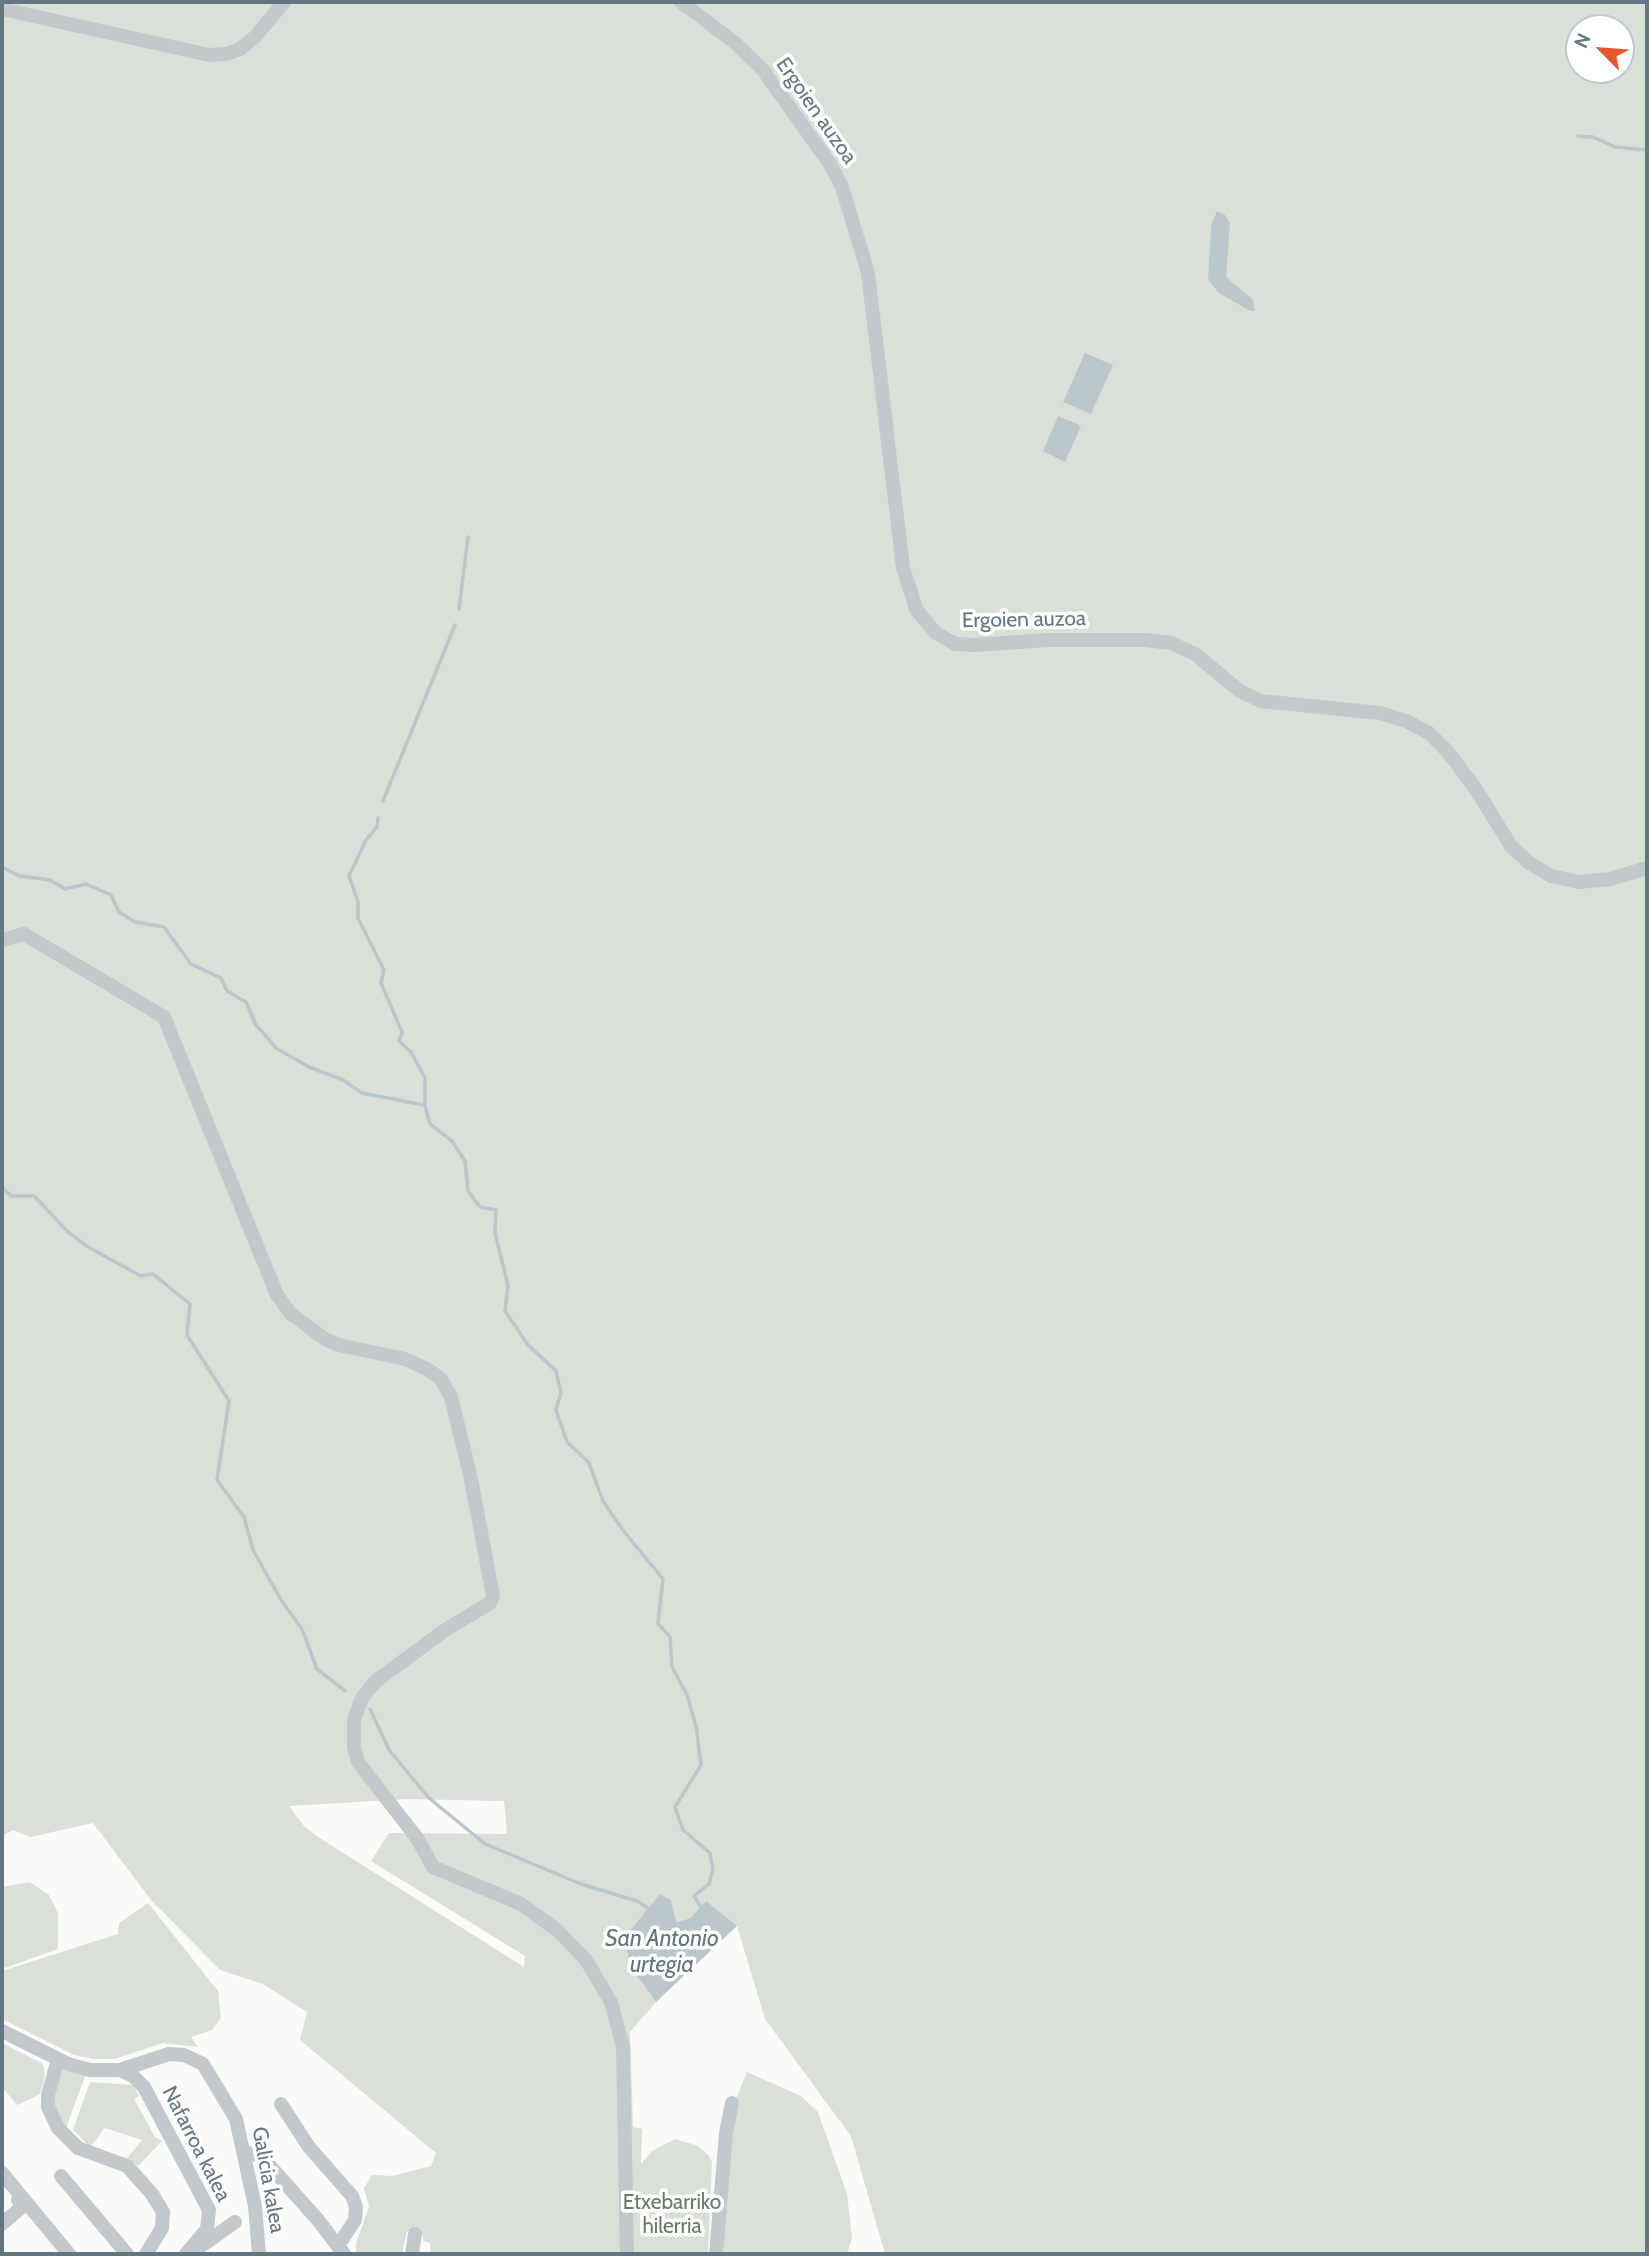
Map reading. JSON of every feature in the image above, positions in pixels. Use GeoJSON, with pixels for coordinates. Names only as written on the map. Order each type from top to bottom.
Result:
{"type":"FeatureCollection","features":[{"type":"Feature","properties":{"kind":"street"},"geometry":{"type":"LineString","coordinates":[[2,9],[209,55],[226,54],[240,49],[255,37],[284,2]]}},
{"type":"Feature","properties":{"kind":"street","name":"Ergoien auzoa"},"geometry":{"type":"LineString","coordinates":[[681,2],[734,42],[763,70],[830,164],[842,187],[868,273],[903,568],[917,611],[936,633],[955,644],[975,645],[1049,640],[1144,640],[1171,643],[1195,654],[1240,691],[1261,701],[1380,713],[1406,721],[1429,733],[1448,752],[1475,788],[1511,846],[1528,862],[1551,876],[1579,882],[1610,879],[1647,868]]}},
{"type":"Feature","properties":{"kind":"street"},"geometry":{"type":"LineString","coordinates":[[2,940],[24,934],[164,1017],[277,1295],[290,1313],[316,1334],[338,1345],[405,1359],[427,1369],[441,1379],[452,1396],[494,1596],[490,1603],[445,1630],[376,1681],[362,1698],[354,1720],[354,1747],[358,1762],[417,1838],[433,1867],[521,1904],[557,1930],[586,1960],[611,2002],[624,2047],[627,2254]]}},
{"type":"Feature","properties":{"kind":"street","name":"Galicia kalea"},"geometry":{"type":"LineString","coordinates":[[2,2031],[58,2059],[90,2070],[120,2070],[159,2056],[184,2055],[195,2059],[209,2071],[236,2119],[256,2216],[259,2254]]}},
{"type":"Feature","properties":{"kind":"street","name":"Nafarroa kalea"},"geometry":{"type":"LineString","coordinates":[[144,2087],[159,2056]]}},
{"type":"Feature","properties":{"kind":"street"},"geometry":{"type":"LineString","coordinates":[[58,2059],[48,2095],[48,2108],[58,2128],[78,2148],[127,2166],[152,2194],[163,2212],[162,2228],[146,2254]]}},
{"type":"Feature","properties":{"kind":"street","name":"Nafarroa kalea"},"geometry":{"type":"LineString","coordinates":[[120,2070],[144,2087],[209,2210],[207,2229],[188,2254]]}},
{"type":"Feature","properties":{"kind":"street"},"geometry":{"type":"LineString","coordinates":[[716,2254],[726,2133],[732,2103]]}},
{"type":"Feature","properties":{"kind":"street"},"geometry":{"type":"LineString","coordinates":[[244,2152],[261,2156],[341,2250],[355,2220],[352,2196],[309,2147],[281,2104]]}},
{"type":"Feature","properties":{"kind":"street"},"geometry":{"type":"LineString","coordinates":[[2,2173],[69,2254]]}},
{"type":"Feature","properties":{"kind":"street"},"geometry":{"type":"LineString","coordinates":[[61,2176],[127,2254]]}},
{"type":"Feature","properties":{"kind":"street"},"geometry":{"type":"LineString","coordinates":[[2,2224],[23,2206],[18,2200],[21,2197]]}},
{"type":"Feature","properties":{"kind":"street","name":"Nafarroa kalea"},"geometry":{"type":"LineString","coordinates":[[188,2254],[235,2222]]}},
{"type":"Feature","properties":{"kind":"street"},"geometry":{"type":"LineString","coordinates":[[412,2254],[415,2234]]}},
{"type":"Feature","properties":{"kind":"green space","name":"Etxebarriko hilerria"},"geometry":{"type":"Polygon","coordinates":[[[2,2],[1647,2],[1647,2254],[885,2254],[851,2136],[765,2019],[737,1926],[691,1918],[675,1922],[671,1900],[632,1969],[656,2002],[630,2032],[633,2127],[642,2129],[641,2164],[652,2151],[675,2139],[698,2146],[709,2156],[712,2162],[708,2254],[431,2254],[430,2243],[423,2241],[423,2234],[407,2231],[402,2254],[356,2254],[356,2244],[369,2206],[364,2188],[372,2175],[392,2176],[431,2166],[436,2153],[300,2040],[307,2012],[263,1984],[220,1970],[151,1900],[93,1823],[30,1837],[13,1830],[2,1836],[2,2]],[[406,1799],[289,1806],[304,1826],[318,1837],[524,1967],[525,1956],[371,1861],[389,1833],[507,1834],[504,1801],[406,1799]]]}},
{"type":"Feature","properties":{"kind":"green space"},"geometry":{"type":"Polygon","coordinates":[[[30,1882],[49,1895],[58,1913],[58,1949],[2,1969],[2,1887],[30,1882]]]}},
{"type":"Feature","properties":{"kind":"green space"},"geometry":{"type":"Polygon","coordinates":[[[148,1903],[218,1991],[221,2018],[212,2030],[191,2037],[198,2047],[163,2043],[115,2059],[94,2059],[74,2055],[2,2019],[2,1971],[118,1934],[119,1923],[148,1903]]]}},
{"type":"Feature","properties":{"kind":"green space"},"geometry":{"type":"Polygon","coordinates":[[[2,2043],[43,2064],[45,2075],[40,2094],[17,2105],[2,2087],[2,2043]]]}},
{"type":"Feature","properties":{"kind":"green space"},"geometry":{"type":"Polygon","coordinates":[[[60,2066],[86,2074],[64,2133],[56,2120],[51,2084],[60,2066]]]}},
{"type":"Feature","properties":{"kind":"green space"},"geometry":{"type":"Polygon","coordinates":[[[747,2072],[801,2096],[818,2112],[847,2194],[852,2238],[847,2254],[721,2254],[735,2102],[747,2072]]]}},
{"type":"Feature","properties":{"kind":"green space"},"geometry":{"type":"Polygon","coordinates":[[[90,2082],[133,2085],[139,2096],[134,2099],[155,2137],[162,2141],[138,2166],[127,2158],[142,2140],[105,2128],[90,2147],[73,2130],[90,2082]]]}},
{"type":"Feature","properties":{"kind":"water"},"geometry":{"type":"Polygon","coordinates":[[[1217,211],[1225,215],[1230,223],[1226,277],[1253,300],[1255,311],[1250,311],[1219,293],[1208,280],[1211,226],[1217,211]]]}},
{"type":"Feature","properties":{"kind":"water"},"geometry":{"type":"Polygon","coordinates":[[[1085,353],[1113,365],[1091,414],[1063,402],[1085,353]]]}},
{"type":"Feature","properties":{"kind":"water"},"geometry":{"type":"Polygon","coordinates":[[[1058,416],[1081,426],[1065,462],[1043,451],[1058,416]]]}},
{"type":"Feature","properties":{"kind":"water","name":"San Antonio urtegia"},"geometry":{"type":"Polygon","coordinates":[[[660,1894],[671,1900],[676,1922],[691,1918],[706,1901],[737,1926],[656,2002],[632,1969],[624,1938],[660,1894]]]}},
{"type":"Feature","properties":{"kind":"waterway"},"geometry":{"type":"LineString","coordinates":[[1578,136],[1593,137],[1615,147],[1647,150]]}},
{"type":"Feature","properties":{"kind":"waterway"},"geometry":{"type":"LineString","coordinates":[[459,609],[468,537]]}},
{"type":"Feature","properties":{"kind":"waterway"},"geometry":{"type":"LineString","coordinates":[[383,801],[455,625]]}},
{"type":"Feature","properties":{"kind":"waterway"},"geometry":{"type":"LineString","coordinates":[[378,818],[377,827],[366,840],[349,876],[358,902],[358,918],[384,970],[381,983],[402,1032],[399,1041],[411,1052],[425,1078],[425,1106],[430,1124],[452,1141],[465,1161],[468,1191],[480,1207],[496,1210],[495,1233],[508,1285],[505,1311],[528,1345],[556,1371],[561,1393],[556,1410],[567,1442],[589,1463],[603,1501],[663,1579],[658,1623],[670,1637],[672,1667],[687,1695],[696,1726],[701,1765],[675,1807],[683,1830],[710,1853],[713,1870],[709,1884],[694,1896],[701,1907]]}},
{"type":"Feature","properties":{"kind":"waterway"},"geometry":{"type":"LineString","coordinates":[[2,867],[19,876]]}},
{"type":"Feature","properties":{"kind":"waterway"},"geometry":{"type":"LineString","coordinates":[[21,876],[50,880],[65,889],[86,884],[111,895],[119,912],[135,922],[164,927],[191,964],[221,978],[227,991],[246,1002],[256,1025],[276,1048],[309,1067],[343,1080],[362,1093],[424,1105]]}},
{"type":"Feature","properties":{"kind":"waterway"},"geometry":{"type":"LineString","coordinates":[[2,1187],[11,1196],[34,1196],[68,1232],[88,1247],[141,1276],[153,1274],[190,1304],[187,1335],[229,1401],[217,1480],[244,1517],[253,1550],[281,1600],[302,1629],[317,1669],[345,1691]]}},
{"type":"Feature","properties":{"kind":"waterway"},"geometry":{"type":"LineString","coordinates":[[370,1709],[389,1750],[429,1798],[485,1844],[581,1884],[637,1901],[648,1908]]}}]}
